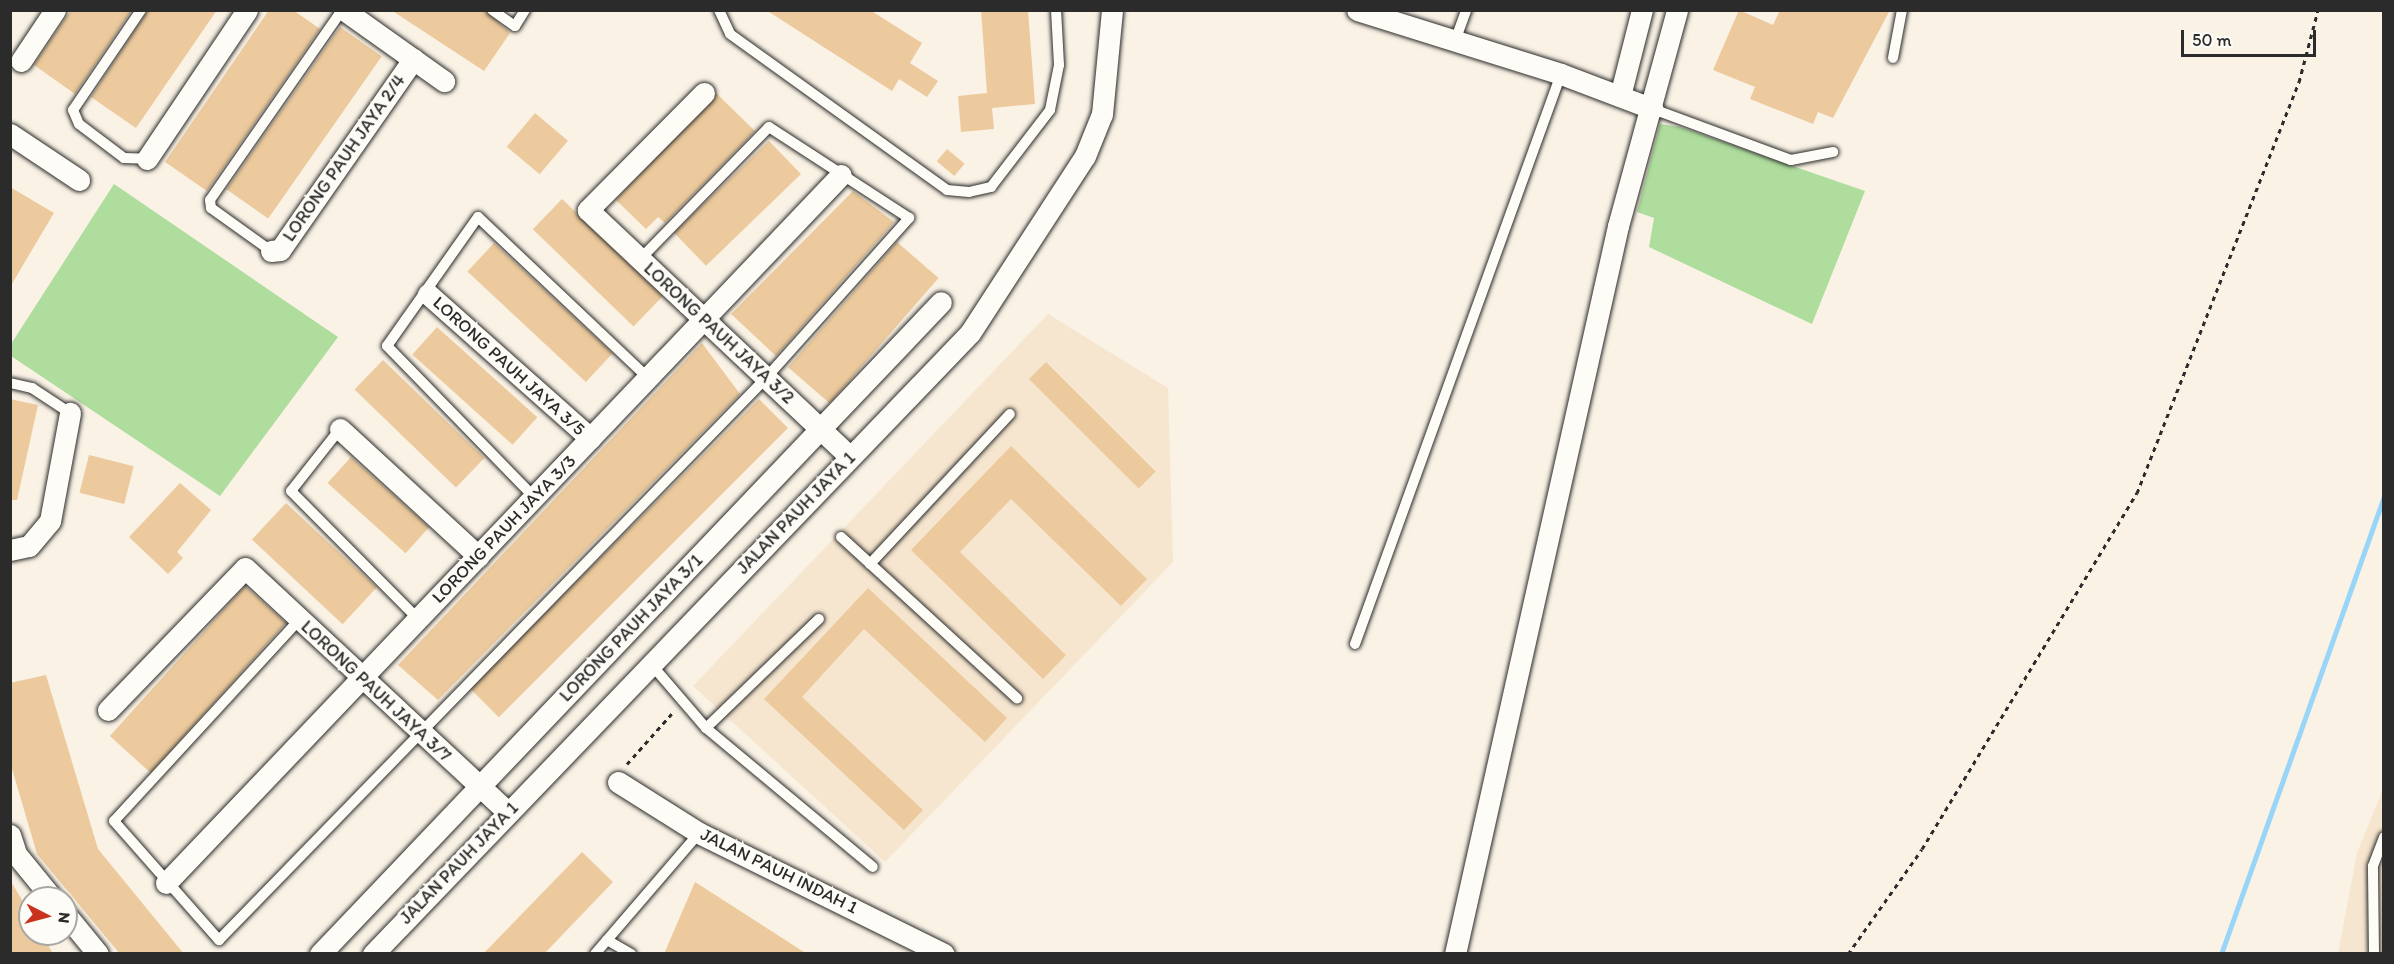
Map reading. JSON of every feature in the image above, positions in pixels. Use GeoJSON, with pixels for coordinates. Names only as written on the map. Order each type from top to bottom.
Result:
{"type":"FeatureCollection","features":[{"type":"Feature","properties":{"kind":"street"},"geometry":{"type":"LineString","coordinates":[[21,60],[55,10]]}},
{"type":"Feature","properties":{"kind":"street"},"geometry":{"type":"LineString","coordinates":[[147,159],[247,10]]}},
{"type":"Feature","properties":{"kind":"street"},"geometry":{"type":"LineString","coordinates":[[343,10],[444,81]]}},
{"type":"Feature","properties":{"kind":"street","name":"JALAN PAUH JAYA 1"},"geometry":{"type":"LineString","coordinates":[[373,954],[970,333],[1085,156],[1102,114],[1112,10]]}},
{"type":"Feature","properties":{"kind":"street"},"geometry":{"type":"LineString","coordinates":[[1358,10],[1561,74],[1653,109]]}},
{"type":"Feature","properties":{"kind":"street"},"geometry":{"type":"LineString","coordinates":[[1620,96],[1642,10]]}},
{"type":"Feature","properties":{"kind":"street"},"geometry":{"type":"LineString","coordinates":[[1455,954],[1618,226],[1653,109],[1677,10]]}},
{"type":"Feature","properties":{"kind":"street","name":"LORONG PAUH JAYA 2/4"},"geometry":{"type":"LineString","coordinates":[[272,251],[280,250],[413,59]]}},
{"type":"Feature","properties":{"kind":"street","name":"LORONG PAUH JAYA 3/2"},"geometry":{"type":"LineString","coordinates":[[704,93],[588,210],[850,457]]}},
{"type":"Feature","properties":{"kind":"street"},"geometry":{"type":"LineString","coordinates":[[10,134],[79,180]]}},
{"type":"Feature","properties":{"kind":"street","name":"LORONG PAUH JAYA 3/3"},"geometry":{"type":"LineString","coordinates":[[166,883],[841,175]]}},
{"type":"Feature","properties":{"kind":"street","name":"LORONG PAUH JAYA 3/5"},"geometry":{"type":"LineString","coordinates":[[428,294],[590,438]]}},
{"type":"Feature","properties":{"kind":"street","name":"LORONG PAUH JAYA 3/1"},"geometry":{"type":"LineString","coordinates":[[320,954],[941,302]]}},
{"type":"Feature","properties":{"kind":"street"},"geometry":{"type":"LineString","coordinates":[[10,550],[29,546],[50,521],[70,413]]}},
{"type":"Feature","properties":{"kind":"street"},"geometry":{"type":"LineString","coordinates":[[340,429],[478,556]]}},
{"type":"Feature","properties":{"kind":"street","name":"LORONG PAUH JAYA 3/7"},"geometry":{"type":"LineString","coordinates":[[108,710],[245,568],[508,813]]}},
{"type":"Feature","properties":{"kind":"street","name":"JALAN PAUH INDAH 1"},"geometry":{"type":"LineString","coordinates":[[618,782],[699,832],[944,954]]}},
{"type":"Feature","properties":{"kind":"street"},"geometry":{"type":"LineString","coordinates":[[10,835],[16,854],[42,886]]}},
{"type":"Feature","properties":{"kind":"street"},"geometry":{"type":"LineString","coordinates":[[78,930],[98,954]]}},
{"type":"Feature","properties":{"kind":"lane"},"geometry":{"type":"LineString","coordinates":[[141,10],[73,110],[80,124],[124,158],[147,159]]}},
{"type":"Feature","properties":{"kind":"lane"},"geometry":{"type":"LineString","coordinates":[[272,251],[211,208],[210,200],[343,10]]}},
{"type":"Feature","properties":{"kind":"lane"},"geometry":{"type":"LineString","coordinates":[[492,10],[515,26],[525,10]]}},
{"type":"Feature","properties":{"kind":"lane"},"geometry":{"type":"LineString","coordinates":[[719,10],[730,34],[947,189],[969,192],[991,187],[1050,110],[1059,66],[1056,10]]}},
{"type":"Feature","properties":{"kind":"lane"},"geometry":{"type":"LineString","coordinates":[[1455,41],[1466,10]]}},
{"type":"Feature","properties":{"kind":"lane"},"geometry":{"type":"LineString","coordinates":[[1893,58],[1902,10]]}},
{"type":"Feature","properties":{"kind":"lane"},"geometry":{"type":"LineString","coordinates":[[1354,644],[1561,74]]}},
{"type":"Feature","properties":{"kind":"lane"},"geometry":{"type":"LineString","coordinates":[[1653,109],[1791,160],[1833,152]]}},
{"type":"Feature","properties":{"kind":"lane"},"geometry":{"type":"LineString","coordinates":[[299,620],[116,813],[116,830],[219,940],[766,378],[909,219],[768,127],[640,259]]}},
{"type":"Feature","properties":{"kind":"lane"},"geometry":{"type":"LineString","coordinates":[[534,497],[387,346],[428,294],[478,217],[648,378]]}},
{"type":"Feature","properties":{"kind":"lane"},"geometry":{"type":"LineString","coordinates":[[10,383],[32,388],[70,413]]}},
{"type":"Feature","properties":{"kind":"lane"},"geometry":{"type":"LineString","coordinates":[[870,564],[1010,414]]}},
{"type":"Feature","properties":{"kind":"lane"},"geometry":{"type":"LineString","coordinates":[[340,429],[291,491],[418,619]]}},
{"type":"Feature","properties":{"kind":"lane"},"geometry":{"type":"LineString","coordinates":[[841,537],[1017,698]]}},
{"type":"Feature","properties":{"kind":"lane"},"geometry":{"type":"LineString","coordinates":[[706,728],[819,619]]}},
{"type":"Feature","properties":{"kind":"lane"},"geometry":{"type":"LineString","coordinates":[[651,664],[706,728],[873,867]]}},
{"type":"Feature","properties":{"kind":"lane"},"geometry":{"type":"LineString","coordinates":[[595,954],[699,832]]}},
{"type":"Feature","properties":{"kind":"lane"},"geometry":{"type":"LineString","coordinates":[[2374,954],[2373,866],[2383,842]]}},
{"type":"Feature","properties":{"kind":"lane"},"geometry":{"type":"LineString","coordinates":[[608,940],[631,954]]}},
{"type":"Feature","properties":{"kind":"path"},"geometry":{"type":"LineString","coordinates":[[1848,954],[1922,849],[2137,493],[2300,81],[2318,10]]}},
{"type":"Feature","properties":{"kind":"path"},"geometry":{"type":"LineString","coordinates":[[618,782],[682,702]]}},
{"type":"Feature","properties":{"kind":"shaded area"},"geometry":{"type":"Polygon","coordinates":[[[1048,314],[1168,388],[1173,562],[885,862],[693,686],[1048,314]]]}},
{"type":"Feature","properties":{"kind":"shaded area"},"geometry":{"type":"Polygon","coordinates":[[[2383,789],[2383,953],[2338,954],[2357,853],[2383,789]]]}},
{"type":"Feature","properties":{"kind":"green space"},"geometry":{"type":"Polygon","coordinates":[[[1660,124],[1680,127],[1865,191],[1812,324],[1649,247],[1654,218],[1637,212],[1660,124]]]}},
{"type":"Feature","properties":{"kind":"green space"},"geometry":{"type":"Polygon","coordinates":[[[114,184],[338,337],[220,496],[11,356],[11,344],[114,184]]]}},
{"type":"Feature","properties":{"kind":"building"},"geometry":{"type":"Polygon","coordinates":[[[71,10],[132,10],[75,94],[34,65],[71,10]]]}},
{"type":"Feature","properties":{"kind":"building"},"geometry":{"type":"Polygon","coordinates":[[[148,10],[217,10],[136,128],[91,97],[148,10]]]}},
{"type":"Feature","properties":{"kind":"building"},"geometry":{"type":"Polygon","coordinates":[[[269,10],[293,10],[320,29],[207,191],[165,162],[269,10]]]}},
{"type":"Feature","properties":{"kind":"building"},"geometry":{"type":"Polygon","coordinates":[[[391,10],[485,10],[510,33],[484,71],[391,10]]]}},
{"type":"Feature","properties":{"kind":"building"},"geometry":{"type":"Polygon","coordinates":[[[766,10],[870,10],[922,43],[910,63],[938,81],[927,97],[899,79],[892,91],[766,10]]]}},
{"type":"Feature","properties":{"kind":"building"},"geometry":{"type":"Polygon","coordinates":[[[981,10],[1028,10],[1035,104],[992,108],[994,129],[961,132],[958,96],[987,93],[981,10]]]}},
{"type":"Feature","properties":{"kind":"building"},"geometry":{"type":"Polygon","coordinates":[[[1739,10],[1773,25],[1780,10],[1890,10],[1833,118],[1818,112],[1813,124],[1750,99],[1755,87],[1713,70],[1739,10]]]}},
{"type":"Feature","properties":{"kind":"building"},"geometry":{"type":"Polygon","coordinates":[[[340,27],[382,56],[268,218],[226,189],[340,27]]]}},
{"type":"Feature","properties":{"kind":"building"},"geometry":{"type":"Polygon","coordinates":[[[716,93],[755,131],[665,223],[658,217],[646,229],[616,200],[716,93]]]}},
{"type":"Feature","properties":{"kind":"building"},"geometry":{"type":"Polygon","coordinates":[[[535,113],[568,141],[540,174],[507,147],[535,113]]]}},
{"type":"Feature","properties":{"kind":"building"},"geometry":{"type":"Polygon","coordinates":[[[769,141],[801,174],[706,266],[674,233],[769,141]]]}},
{"type":"Feature","properties":{"kind":"building"},"geometry":{"type":"Polygon","coordinates":[[[947,149],[965,164],[954,176],[937,161],[947,149]]]}},
{"type":"Feature","properties":{"kind":"building"},"geometry":{"type":"Polygon","coordinates":[[[10,187],[54,213],[10,287],[10,187]]]}},
{"type":"Feature","properties":{"kind":"building"},"geometry":{"type":"Polygon","coordinates":[[[853,191],[894,222],[776,356],[731,314],[853,191]]]}},
{"type":"Feature","properties":{"kind":"building"},"geometry":{"type":"Polygon","coordinates":[[[562,199],[663,296],[634,326],[533,229],[562,199]]]}},
{"type":"Feature","properties":{"kind":"building"},"geometry":{"type":"Polygon","coordinates":[[[897,242],[939,278],[830,403],[788,367],[897,242]]]}},
{"type":"Feature","properties":{"kind":"building"},"geometry":{"type":"Polygon","coordinates":[[[494,243],[612,353],[586,382],[467,272],[494,243]]]}},
{"type":"Feature","properties":{"kind":"building"},"geometry":{"type":"Polygon","coordinates":[[[437,327],[537,417],[513,445],[412,354],[437,327]]]}},
{"type":"Feature","properties":{"kind":"building"},"geometry":{"type":"Polygon","coordinates":[[[702,343],[740,394],[438,700],[398,665],[702,343]]]}},
{"type":"Feature","properties":{"kind":"building"},"geometry":{"type":"Polygon","coordinates":[[[383,360],[484,458],[456,487],[355,389],[383,360]]]}},
{"type":"Feature","properties":{"kind":"building"},"geometry":{"type":"Polygon","coordinates":[[[1046,362],[1156,472],[1139,489],[1029,379],[1046,362]]]}},
{"type":"Feature","properties":{"kind":"building"},"geometry":{"type":"Polygon","coordinates":[[[10,399],[38,405],[17,500],[10,500],[10,399]]]}},
{"type":"Feature","properties":{"kind":"building"},"geometry":{"type":"Polygon","coordinates":[[[759,399],[788,428],[499,717],[470,688],[759,399]]]}},
{"type":"Feature","properties":{"kind":"building"},"geometry":{"type":"Polygon","coordinates":[[[1011,446],[1147,579],[1121,606],[1011,499],[960,552],[1066,655],[1043,679],[911,550],[1011,446]]]}},
{"type":"Feature","properties":{"kind":"building"},"geometry":{"type":"Polygon","coordinates":[[[89,455],[134,466],[124,504],[80,493],[89,455]]]}},
{"type":"Feature","properties":{"kind":"building"},"geometry":{"type":"Polygon","coordinates":[[[351,457],[429,527],[406,553],[328,483],[351,457]]]}},
{"type":"Feature","properties":{"kind":"building"},"geometry":{"type":"Polygon","coordinates":[[[180,483],[211,510],[177,552],[183,558],[168,574],[129,537],[180,483]]]}},
{"type":"Feature","properties":{"kind":"building"},"geometry":{"type":"Polygon","coordinates":[[[286,503],[377,588],[343,624],[252,540],[286,503]]]}},
{"type":"Feature","properties":{"kind":"building"},"geometry":{"type":"Polygon","coordinates":[[[245,586],[286,623],[151,773],[110,736],[245,586]]]}},
{"type":"Feature","properties":{"kind":"building"},"geometry":{"type":"Polygon","coordinates":[[[868,588],[1007,718],[985,742],[864,629],[802,697],[923,810],[904,830],[764,699],[868,588]]]}},
{"type":"Feature","properties":{"kind":"building"},"geometry":{"type":"Polygon","coordinates":[[[46,675],[98,849],[184,954],[120,954],[78,903],[78,886],[64,886],[37,854],[10,762],[10,683],[46,675]]]}},
{"type":"Feature","properties":{"kind":"building"},"geometry":{"type":"Polygon","coordinates":[[[582,852],[613,882],[544,954],[483,954],[582,852]]]}},
{"type":"Feature","properties":{"kind":"building"},"geometry":{"type":"Polygon","coordinates":[[[10,880],[18,893],[18,946],[49,946],[53,954],[10,954],[10,880]]]}},
{"type":"Feature","properties":{"kind":"building"},"geometry":{"type":"Polygon","coordinates":[[[695,882],[807,954],[664,954],[695,882]]]}},
{"type":"Feature","properties":{"kind":"waterway"},"geometry":{"type":"LineString","coordinates":[[2221,954],[2384,495]]}}]}
